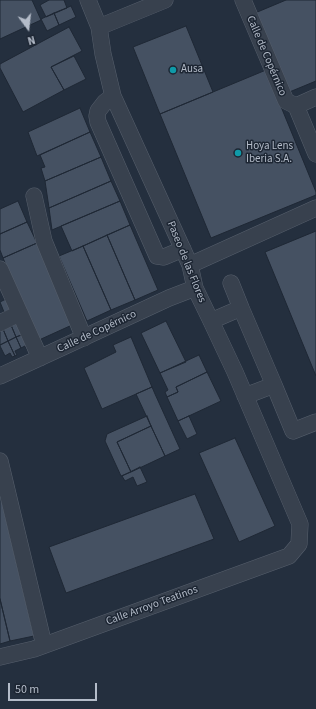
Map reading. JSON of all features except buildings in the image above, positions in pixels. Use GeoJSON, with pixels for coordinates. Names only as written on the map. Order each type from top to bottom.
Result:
{"type":"FeatureCollection","features":[{"type":"Feature","properties":{"kind":"street","name":"Paseo de las Flores"},"geometry":{"type":"LineString","coordinates":[[88,0],[99,27],[103,54],[113,96],[190,265],[195,288],[245,396],[300,524],[299,544]]}},
{"type":"Feature","properties":{"kind":"street"},"geometry":{"type":"LineString","coordinates":[[99,27],[166,0]]}},
{"type":"Feature","properties":{"kind":"street","name":"Calle de Copérnico"},"geometry":{"type":"LineString","coordinates":[[243,0],[286,101],[296,106],[316,154]]}},
{"type":"Feature","properties":{"kind":"street"},"geometry":{"type":"LineString","coordinates":[[113,96],[98,110],[98,122],[157,256],[164,257],[183,250]]}},
{"type":"Feature","properties":{"kind":"street","name":"Calle de Copérnico"},"geometry":{"type":"LineString","coordinates":[[296,106],[316,97]]}},
{"type":"Feature","properties":{"kind":"street"},"geometry":{"type":"LineString","coordinates":[[34,196],[44,241],[84,338]]}},
{"type":"Feature","properties":{"kind":"street"},"geometry":{"type":"LineString","coordinates":[[190,265],[316,208]]}},
{"type":"Feature","properties":{"kind":"street"},"geometry":{"type":"LineString","coordinates":[[1,275],[40,358]]}},
{"type":"Feature","properties":{"kind":"street"},"geometry":{"type":"LineString","coordinates":[[230,283],[293,431],[316,422]]}},
{"type":"Feature","properties":{"kind":"street","name":"Calle de Copérnico"},"geometry":{"type":"LineString","coordinates":[[0,376],[169,298],[195,288]]}},
{"type":"Feature","properties":{"kind":"street"},"geometry":{"type":"LineString","coordinates":[[211,321],[241,308]]}},
{"type":"Feature","properties":{"kind":"street"},"geometry":{"type":"LineString","coordinates":[[0,323],[20,313]]}},
{"type":"Feature","properties":{"kind":"street"},"geometry":{"type":"LineString","coordinates":[[245,396],[274,385]]}},
{"type":"Feature","properties":{"kind":"street"},"geometry":{"type":"LineString","coordinates":[[0,461],[44,645]]}},
{"type":"Feature","properties":{"kind":"street","name":"Calle Arroyo Teatinos"},"geometry":{"type":"LineString","coordinates":[[0,657],[34,649],[289,556],[299,544]]}},
{"type":"Feature","properties":{"kind":"place","name":"Ausa"},"geometry":{"type":"Point","coordinates":[173,70]}},
{"type":"Feature","properties":{"kind":"place","name":"Hoya Lens Iberia S.A."},"geometry":{"type":"Point","coordinates":[238,153]}}]}
